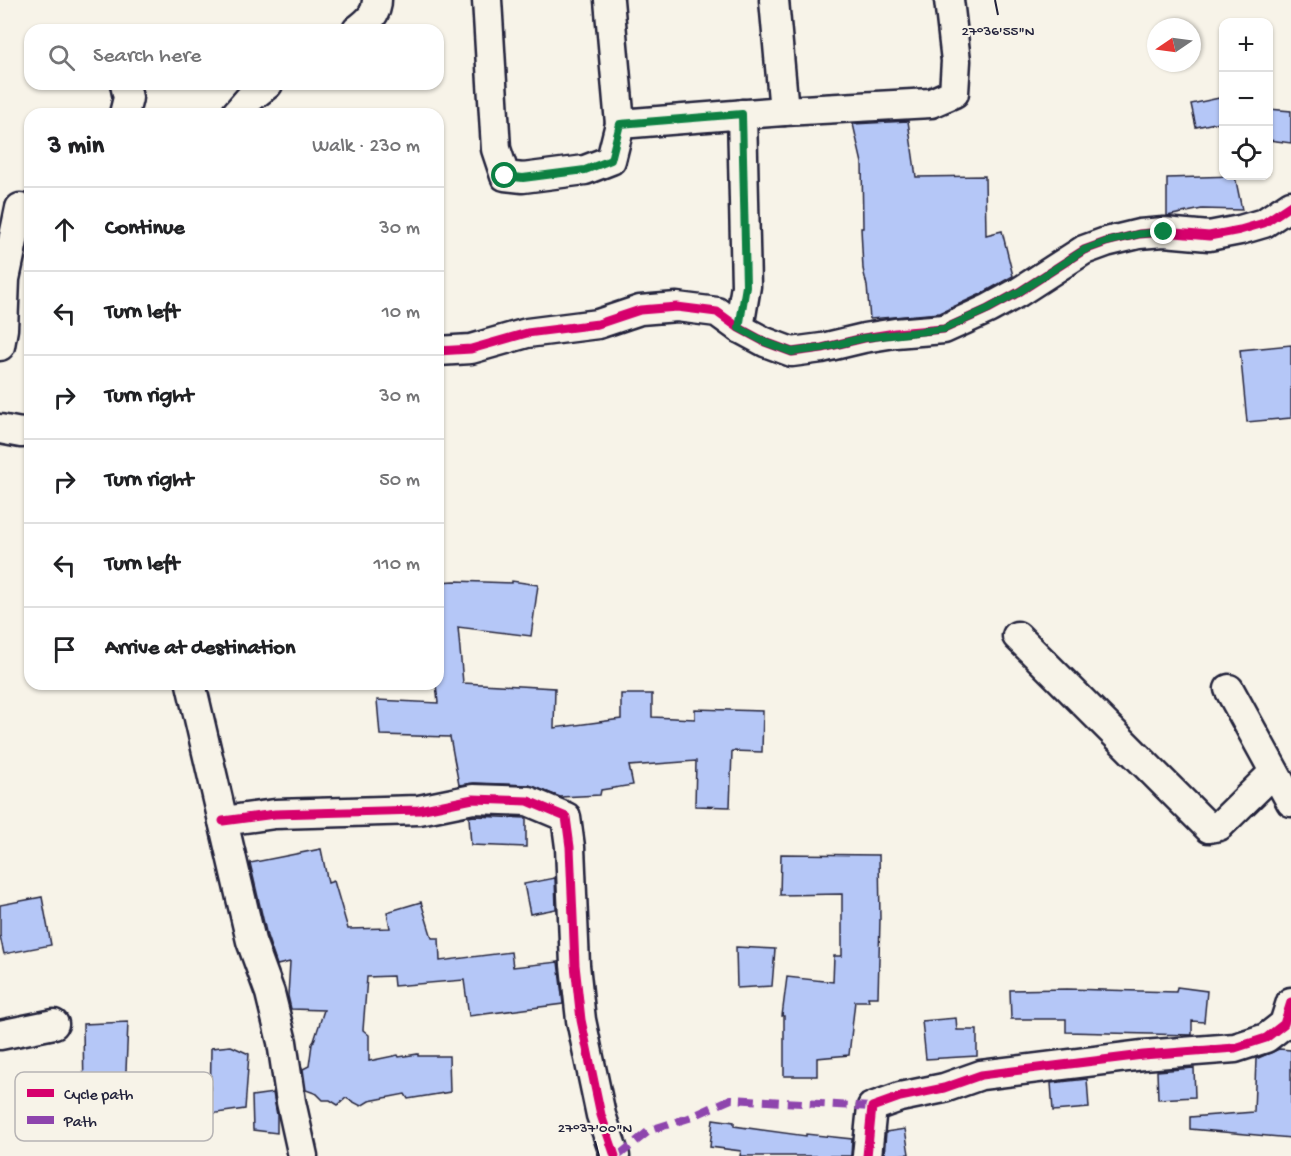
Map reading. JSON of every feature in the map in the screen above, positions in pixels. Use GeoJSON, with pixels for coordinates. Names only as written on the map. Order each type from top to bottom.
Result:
{"type":"FeatureCollection","features":[{"type":"Feature","properties":{"kind":"street"},"geometry":{"type":"LineString","coordinates":[[365,24],[377,8],[377,0]]}},
{"type":"Feature","properties":{"kind":"street"},"geometry":{"type":"LineString","coordinates":[[488,0],[496,149],[505,176],[523,178],[585,170],[611,160],[620,124],[609,0]]}},
{"type":"Feature","properties":{"kind":"street"},"geometry":{"type":"LineString","coordinates":[[774,0],[784,111]]}},
{"type":"Feature","properties":{"kind":"street"},"geometry":{"type":"LineString","coordinates":[[620,124],[784,111],[931,103],[954,93],[956,61],[949,0]]}},
{"type":"Feature","properties":{"kind":"street"},"geometry":{"type":"LineString","coordinates":[[126,90],[128,98],[126,108]]}},
{"type":"Feature","properties":{"kind":"street"},"geometry":{"type":"LineString","coordinates":[[241,108],[260,90]]}},
{"type":"Feature","properties":{"kind":"street"},"geometry":{"type":"LineString","coordinates":[[739,328],[746,286],[742,114]]}},
{"type":"Feature","properties":{"kind":"street"},"geometry":{"type":"LineString","coordinates":[[444,351],[471,349],[527,333],[598,324],[640,310],[677,307],[717,312],[739,328],[765,342],[792,352],[864,338],[944,329],[1019,292],[1084,250],[1106,242],[1139,234],[1164,232],[1209,236],[1240,230],[1264,223],[1291,205]]}},
{"type":"Feature","properties":{"kind":"street"},"geometry":{"type":"LineString","coordinates":[[0,346],[5,279],[20,208]]}},
{"type":"Feature","properties":{"kind":"street"},"geometry":{"type":"LineString","coordinates":[[0,429],[24,433]]}},
{"type":"Feature","properties":{"kind":"street"},"geometry":{"type":"LineString","coordinates":[[1017,636],[1209,828],[1219,826],[1274,772]]}},
{"type":"Feature","properties":{"kind":"street"},"geometry":{"type":"LineString","coordinates":[[1229,689],[1291,802]]}},
{"type":"Feature","properties":{"kind":"street"},"geometry":{"type":"LineString","coordinates":[[192,690],[251,941],[270,993],[282,1041],[291,1102],[303,1156]]}},
{"type":"Feature","properties":{"kind":"street"},"geometry":{"type":"LineString","coordinates":[[223,821],[275,814],[419,810],[473,799],[528,801],[566,817],[570,847],[575,965],[581,1020],[601,1115],[615,1156]]}},
{"type":"Feature","properties":{"kind":"street"},"geometry":{"type":"LineString","coordinates":[[867,1156],[872,1107],[900,1097],[944,1088],[981,1075],[1143,1054],[1235,1048],[1266,1038],[1284,1024],[1291,1002]]}},
{"type":"Feature","properties":{"kind":"street"},"geometry":{"type":"LineString","coordinates":[[0,1035],[54,1024]]}},
{"type":"Feature","properties":{"kind":"building"},"geometry":{"type":"Polygon","coordinates":[[[1219,98],[1219,122],[1196,127],[1191,104],[1219,98]]]}},
{"type":"Feature","properties":{"kind":"building"},"geometry":{"type":"Polygon","coordinates":[[[1273,109],[1291,111],[1291,143],[1273,141],[1273,109]]]}},
{"type":"Feature","properties":{"kind":"building"},"geometry":{"type":"Polygon","coordinates":[[[908,121],[916,177],[985,176],[986,235],[1002,231],[1013,276],[940,313],[870,319],[863,269],[862,163],[853,124],[908,121]]]}},
{"type":"Feature","properties":{"kind":"building"},"geometry":{"type":"Polygon","coordinates":[[[1219,176],[1219,180],[1236,180],[1242,210],[1202,209],[1167,216],[1167,178],[1219,176]]]}},
{"type":"Feature","properties":{"kind":"building"},"geometry":{"type":"Polygon","coordinates":[[[1291,345],[1291,418],[1247,422],[1240,350],[1291,345]]]}},
{"type":"Feature","properties":{"kind":"building"},"geometry":{"type":"Polygon","coordinates":[[[512,581],[538,585],[531,636],[458,627],[463,683],[555,688],[554,728],[621,719],[621,694],[652,694],[652,717],[695,719],[695,709],[763,711],[762,752],[732,751],[730,807],[695,806],[696,761],[629,766],[633,785],[601,790],[600,795],[560,797],[529,785],[474,783],[459,785],[450,737],[380,735],[377,700],[438,703],[437,690],[444,690],[444,582],[512,583],[512,581]]]}},
{"type":"Feature","properties":{"kind":"building"},"geometry":{"type":"Polygon","coordinates":[[[469,817],[526,818],[526,847],[471,845],[469,817]]]}},
{"type":"Feature","properties":{"kind":"building"},"geometry":{"type":"Polygon","coordinates":[[[321,849],[328,883],[334,881],[348,929],[390,928],[387,912],[421,902],[432,938],[439,938],[440,961],[511,952],[513,967],[558,962],[563,1004],[469,1016],[464,980],[394,986],[393,976],[367,977],[363,1030],[369,1035],[369,1061],[398,1055],[399,1057],[418,1054],[418,1056],[449,1056],[450,1092],[408,1099],[405,1094],[369,1101],[361,1106],[346,1098],[338,1105],[330,1100],[323,1100],[317,1094],[306,1090],[303,1069],[309,1066],[312,1044],[324,1010],[291,1009],[288,996],[290,962],[277,965],[267,936],[250,863],[321,849]]]}},
{"type":"Feature","properties":{"kind":"building"},"geometry":{"type":"Polygon","coordinates":[[[781,854],[879,855],[878,997],[868,997],[869,1001],[855,1001],[849,1055],[817,1058],[817,1076],[784,1076],[784,1016],[782,1016],[787,977],[833,982],[834,956],[842,956],[842,894],[780,895],[781,854]]]}},
{"type":"Feature","properties":{"kind":"building"},"geometry":{"type":"Polygon","coordinates":[[[555,878],[556,909],[530,914],[524,884],[555,878]]]}},
{"type":"Feature","properties":{"kind":"building"},"geometry":{"type":"Polygon","coordinates":[[[42,897],[51,945],[4,954],[0,936],[0,905],[42,897]]]}},
{"type":"Feature","properties":{"kind":"building"},"geometry":{"type":"Polygon","coordinates":[[[736,947],[775,949],[772,986],[737,988],[736,947]]]}},
{"type":"Feature","properties":{"kind":"building"},"geometry":{"type":"Polygon","coordinates":[[[1177,987],[1207,991],[1204,1022],[1192,1021],[1192,1035],[1066,1032],[1066,1019],[1011,1019],[1010,990],[1176,992],[1177,987]]]}},
{"type":"Feature","properties":{"kind":"building"},"geometry":{"type":"Polygon","coordinates":[[[956,1018],[957,1030],[977,1030],[977,1056],[926,1059],[922,1021],[956,1018]]]}},
{"type":"Feature","properties":{"kind":"building"},"geometry":{"type":"Polygon","coordinates":[[[128,1022],[126,1072],[84,1072],[83,1024],[128,1022]]]}},
{"type":"Feature","properties":{"kind":"building"},"geometry":{"type":"Polygon","coordinates":[[[231,1046],[249,1054],[245,1109],[213,1114],[211,1048],[231,1046]]]}},
{"type":"Feature","properties":{"kind":"building"},"geometry":{"type":"Polygon","coordinates":[[[1279,1049],[1291,1050],[1291,1138],[1190,1129],[1190,1117],[1254,1112],[1256,1059],[1279,1049]]]}},
{"type":"Feature","properties":{"kind":"building"},"geometry":{"type":"Polygon","coordinates":[[[1194,1068],[1195,1097],[1158,1099],[1157,1071],[1194,1068]]]}},
{"type":"Feature","properties":{"kind":"building"},"geometry":{"type":"Polygon","coordinates":[[[1087,1079],[1089,1108],[1053,1111],[1051,1083],[1087,1079]]]}},
{"type":"Feature","properties":{"kind":"building"},"geometry":{"type":"Polygon","coordinates":[[[273,1093],[277,1133],[253,1130],[252,1096],[273,1093]]]}},
{"type":"Feature","properties":{"kind":"building"},"geometry":{"type":"Polygon","coordinates":[[[713,1119],[734,1122],[734,1126],[806,1136],[806,1134],[852,1139],[851,1156],[740,1156],[741,1151],[710,1147],[713,1119]]]}},
{"type":"Feature","properties":{"kind":"building"},"geometry":{"type":"Polygon","coordinates":[[[905,1129],[909,1154],[884,1156],[886,1132],[905,1129]]]}},
{"type":"Feature","properties":{"kind":"marked path"},"geometry":{"type":"LineString","coordinates":[[618,1156],[650,1130],[689,1118],[731,1099],[872,1107]]}},
{"type":"Feature","properties":{"kind":"cycle path"},"geometry":{"type":"LineString","coordinates":[[444,351],[471,349],[527,333],[598,324],[640,310],[677,307],[717,312],[739,328],[765,342],[792,352],[895,333],[944,329],[1019,292],[1084,250],[1106,242],[1139,234],[1164,232],[1209,236],[1240,230],[1264,223],[1291,205]]}},
{"type":"Feature","properties":{"kind":"cycle path"},"geometry":{"type":"LineString","coordinates":[[223,821],[275,814],[419,810],[473,799],[528,801],[566,817],[570,847],[575,965],[581,1020],[601,1115],[615,1156]]}},
{"type":"Feature","properties":{"kind":"cycle path"},"geometry":{"type":"LineString","coordinates":[[867,1156],[872,1107],[900,1097],[944,1088],[981,1075],[1143,1055],[1235,1048],[1266,1038],[1284,1024],[1291,1002]]}},
{"type":"Feature","properties":{"kind":"route"},"geometry":{"type":"LineString","coordinates":[[505,176],[523,178],[585,170],[611,160],[620,124],[742,114],[746,286],[739,328],[765,342],[792,352],[895,333],[944,329],[1019,292],[1084,250],[1139,234],[1164,232]]}}]}
